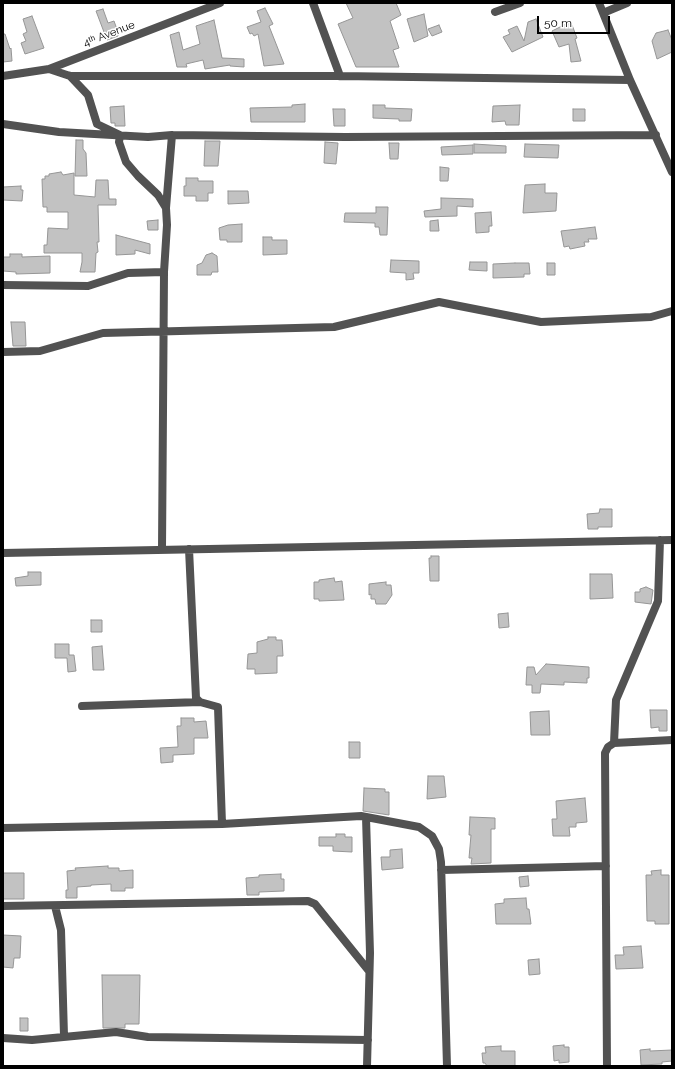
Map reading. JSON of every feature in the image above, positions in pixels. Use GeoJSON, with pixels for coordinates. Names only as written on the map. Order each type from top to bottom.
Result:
{"type":"FeatureCollection","features":[{"type":"Feature","properties":{"kind":"street","name":"4ᵗʰ Avenue"},"geometry":{"type":"LineString","coordinates":[[3,76],[49,69],[220,3]]}},
{"type":"Feature","properties":{"kind":"street"},"geometry":{"type":"LineString","coordinates":[[313,3],[340,76]]}},
{"type":"Feature","properties":{"kind":"street"},"geometry":{"type":"LineString","coordinates":[[495,12],[520,3]]}},
{"type":"Feature","properties":{"kind":"street"},"geometry":{"type":"LineString","coordinates":[[599,3],[630,80],[671,168]]}},
{"type":"Feature","properties":{"kind":"street"},"geometry":{"type":"LineString","coordinates":[[603,13],[627,3]]}},
{"type":"Feature","properties":{"kind":"street"},"geometry":{"type":"LineString","coordinates":[[49,69],[70,76],[340,76],[630,80]]}},
{"type":"Feature","properties":{"kind":"street"},"geometry":{"type":"LineString","coordinates":[[70,76],[88,95],[97,124],[120,136]]}},
{"type":"Feature","properties":{"kind":"street"},"geometry":{"type":"LineString","coordinates":[[3,124],[59,132],[148,137],[172,135],[345,137],[656,135]]}},
{"type":"Feature","properties":{"kind":"street"},"geometry":{"type":"LineString","coordinates":[[162,549],[164,272],[166,260],[166,208],[172,135]]}},
{"type":"Feature","properties":{"kind":"street"},"geometry":{"type":"LineString","coordinates":[[120,136],[119,142],[126,162],[158,195],[166,208]]}},
{"type":"Feature","properties":{"kind":"street"},"geometry":{"type":"LineString","coordinates":[[3,285],[88,286],[128,273],[164,272]]}},
{"type":"Feature","properties":{"kind":"street"},"geometry":{"type":"LineString","coordinates":[[3,352],[40,350],[103,333],[334,327],[439,302],[541,322],[651,317],[672,311]]}},
{"type":"Feature","properties":{"kind":"street"},"geometry":{"type":"LineString","coordinates":[[614,744],[616,700],[658,600],[660,540]]}},
{"type":"Feature","properties":{"kind":"street"},"geometry":{"type":"LineString","coordinates":[[3,553],[672,540]]}},
{"type":"Feature","properties":{"kind":"street"},"geometry":{"type":"LineString","coordinates":[[189,549],[196,698],[200,702]]}},
{"type":"Feature","properties":{"kind":"street"},"geometry":{"type":"LineString","coordinates":[[82,706],[200,702],[218,707],[222,824]]}},
{"type":"Feature","properties":{"kind":"street"},"geometry":{"type":"LineString","coordinates":[[607,1066],[605,754],[608,747],[614,744],[672,740]]}},
{"type":"Feature","properties":{"kind":"street"},"geometry":{"type":"LineString","coordinates":[[366,817],[369,971],[367,1066]]}},
{"type":"Feature","properties":{"kind":"street"},"geometry":{"type":"LineString","coordinates":[[3,828],[222,824],[366,817],[419,827],[432,836],[439,849],[442,870],[447,1066]]}},
{"type":"Feature","properties":{"kind":"street"},"geometry":{"type":"LineString","coordinates":[[442,870],[606,866]]}},
{"type":"Feature","properties":{"kind":"street"},"geometry":{"type":"LineString","coordinates":[[3,906],[308,901],[314,904],[369,971]]}},
{"type":"Feature","properties":{"kind":"street"},"geometry":{"type":"LineString","coordinates":[[55,906],[61,930],[64,1036]]}},
{"type":"Feature","properties":{"kind":"street"},"geometry":{"type":"LineString","coordinates":[[3,1038],[32,1040],[116,1032],[148,1037],[368,1040]]}},
{"type":"Feature","properties":{"kind":"building"},"geometry":{"type":"Polygon","coordinates":[[[346,3],[396,3],[401,15],[390,21],[399,48],[393,50],[399,67],[356,67],[338,24],[353,18],[346,3]]]}},
{"type":"Feature","properties":{"kind":"building"},"geometry":{"type":"Polygon","coordinates":[[[265,8],[273,24],[269,26],[284,64],[264,66],[258,34],[254,36],[252,33],[250,34],[247,27],[261,22],[257,11],[265,8]]]}},
{"type":"Feature","properties":{"kind":"building"},"geometry":{"type":"Polygon","coordinates":[[[103,9],[108,23],[114,21],[118,32],[118,36],[107,40],[96,11],[103,9]]]}},
{"type":"Feature","properties":{"kind":"building"},"geometry":{"type":"Polygon","coordinates":[[[424,14],[428,36],[414,42],[407,19],[424,14]]]}},
{"type":"Feature","properties":{"kind":"building"},"geometry":{"type":"Polygon","coordinates":[[[32,16],[44,48],[25,54],[21,43],[26,41],[23,34],[27,32],[23,19],[32,16]]]}},
{"type":"Feature","properties":{"kind":"building"},"geometry":{"type":"Polygon","coordinates":[[[536,19],[543,37],[512,52],[503,37],[510,34],[508,30],[517,26],[524,41],[528,22],[536,19]]]}},
{"type":"Feature","properties":{"kind":"building"},"geometry":{"type":"Polygon","coordinates":[[[214,20],[222,58],[244,59],[244,67],[230,65],[205,69],[203,60],[186,64],[187,67],[177,67],[170,35],[179,32],[183,50],[200,44],[196,26],[214,20]]]}},
{"type":"Feature","properties":{"kind":"building"},"geometry":{"type":"Polygon","coordinates":[[[568,23],[570,26],[572,25],[577,38],[575,39],[581,61],[571,62],[569,44],[559,47],[552,31],[568,23]]]}},
{"type":"Feature","properties":{"kind":"building"},"geometry":{"type":"Polygon","coordinates":[[[439,25],[442,32],[432,36],[428,29],[439,25]]]}},
{"type":"Feature","properties":{"kind":"building"},"geometry":{"type":"Polygon","coordinates":[[[668,30],[672,40],[672,52],[657,59],[652,41],[656,33],[668,30]]]}},
{"type":"Feature","properties":{"kind":"building"},"geometry":{"type":"Polygon","coordinates":[[[3,34],[5,34],[10,49],[11,48],[12,61],[3,62],[3,34]]]}},
{"type":"Feature","properties":{"kind":"building"},"geometry":{"type":"Polygon","coordinates":[[[305,104],[305,122],[251,122],[250,108],[292,107],[292,105],[305,104]]]}},
{"type":"Feature","properties":{"kind":"building"},"geometry":{"type":"Polygon","coordinates":[[[373,105],[385,105],[385,108],[412,109],[411,121],[373,118],[373,105]]]}},
{"type":"Feature","properties":{"kind":"building"},"geometry":{"type":"Polygon","coordinates":[[[520,105],[519,125],[506,125],[505,121],[492,122],[493,106],[520,105]]]}},
{"type":"Feature","properties":{"kind":"building"},"geometry":{"type":"Polygon","coordinates":[[[124,106],[125,126],[115,126],[115,123],[111,123],[110,107],[124,106]]]}},
{"type":"Feature","properties":{"kind":"building"},"geometry":{"type":"Polygon","coordinates":[[[333,109],[345,109],[345,126],[334,126],[333,109]]]}},
{"type":"Feature","properties":{"kind":"building"},"geometry":{"type":"Polygon","coordinates":[[[573,109],[585,109],[585,121],[573,121],[573,109]]]}},
{"type":"Feature","properties":{"kind":"building"},"geometry":{"type":"Polygon","coordinates":[[[76,140],[83,140],[83,149],[86,153],[87,176],[75,176],[76,140]]]}},
{"type":"Feature","properties":{"kind":"building"},"geometry":{"type":"Polygon","coordinates":[[[205,141],[220,141],[218,166],[204,166],[205,141]]]}},
{"type":"Feature","properties":{"kind":"building"},"geometry":{"type":"Polygon","coordinates":[[[325,142],[338,143],[336,164],[324,163],[325,142]]]}},
{"type":"Feature","properties":{"kind":"building"},"geometry":{"type":"Polygon","coordinates":[[[389,143],[399,143],[398,159],[390,159],[389,143]]]}},
{"type":"Feature","properties":{"kind":"building"},"geometry":{"type":"Polygon","coordinates":[[[474,144],[506,146],[506,153],[474,153],[474,144]]]}},
{"type":"Feature","properties":{"kind":"building"},"geometry":{"type":"Polygon","coordinates":[[[525,144],[559,145],[558,158],[524,157],[525,144]]]}},
{"type":"Feature","properties":{"kind":"building"},"geometry":{"type":"Polygon","coordinates":[[[473,145],[473,154],[442,155],[441,147],[473,145]]]}},
{"type":"Feature","properties":{"kind":"building"},"geometry":{"type":"Polygon","coordinates":[[[440,167],[449,168],[448,181],[440,181],[440,167]]]}},
{"type":"Feature","properties":{"kind":"building"},"geometry":{"type":"Polygon","coordinates":[[[61,172],[63,175],[74,173],[74,195],[95,197],[96,180],[108,180],[109,199],[116,199],[116,205],[98,205],[99,242],[97,242],[98,252],[96,253],[95,272],[80,272],[82,253],[44,253],[44,245],[47,245],[48,228],[68,229],[68,212],[47,212],[47,207],[43,207],[42,179],[45,179],[45,176],[49,176],[49,174],[61,172]]]}},
{"type":"Feature","properties":{"kind":"building"},"geometry":{"type":"Polygon","coordinates":[[[186,178],[198,178],[198,181],[213,181],[213,193],[208,193],[208,201],[196,201],[196,196],[184,196],[186,178]]]}},
{"type":"Feature","properties":{"kind":"building"},"geometry":{"type":"Polygon","coordinates":[[[545,184],[545,193],[557,193],[556,211],[523,213],[525,185],[545,184]]]}},
{"type":"Feature","properties":{"kind":"building"},"geometry":{"type":"Polygon","coordinates":[[[21,186],[21,190],[23,190],[22,201],[3,200],[3,187],[21,186]]]}},
{"type":"Feature","properties":{"kind":"building"},"geometry":{"type":"Polygon","coordinates":[[[228,191],[248,191],[249,203],[228,204],[228,191]]]}},
{"type":"Feature","properties":{"kind":"building"},"geometry":{"type":"Polygon","coordinates":[[[441,198],[473,199],[473,207],[457,206],[457,216],[425,217],[424,211],[441,209],[441,198]]]}},
{"type":"Feature","properties":{"kind":"building"},"geometry":{"type":"Polygon","coordinates":[[[376,207],[388,207],[387,235],[380,235],[379,227],[375,227],[375,223],[344,222],[345,213],[376,213],[376,207]]]}},
{"type":"Feature","properties":{"kind":"building"},"geometry":{"type":"Polygon","coordinates":[[[491,212],[492,226],[489,226],[489,232],[476,233],[475,213],[491,212]]]}},
{"type":"Feature","properties":{"kind":"building"},"geometry":{"type":"Polygon","coordinates":[[[158,220],[158,230],[148,230],[147,221],[158,220]]]}},
{"type":"Feature","properties":{"kind":"building"},"geometry":{"type":"Polygon","coordinates":[[[438,220],[439,231],[430,231],[430,221],[438,220]]]}},
{"type":"Feature","properties":{"kind":"building"},"geometry":{"type":"Polygon","coordinates":[[[242,224],[242,242],[227,242],[227,240],[220,240],[219,228],[228,225],[242,224]]]}},
{"type":"Feature","properties":{"kind":"building"},"geometry":{"type":"Polygon","coordinates":[[[595,227],[597,239],[588,239],[589,242],[584,242],[585,246],[570,249],[569,246],[564,247],[561,231],[595,227]]]}},
{"type":"Feature","properties":{"kind":"building"},"geometry":{"type":"Polygon","coordinates":[[[116,235],[150,244],[150,254],[135,250],[135,254],[116,255],[116,235]]]}},
{"type":"Feature","properties":{"kind":"building"},"geometry":{"type":"Polygon","coordinates":[[[263,237],[272,237],[272,240],[287,240],[287,254],[263,255],[263,237]]]}},
{"type":"Feature","properties":{"kind":"building"},"geometry":{"type":"Polygon","coordinates":[[[212,253],[217,256],[218,272],[212,272],[211,275],[197,275],[197,265],[202,263],[206,255],[212,253]]]}},
{"type":"Feature","properties":{"kind":"building"},"geometry":{"type":"Polygon","coordinates":[[[10,254],[22,254],[22,257],[50,256],[50,273],[16,274],[16,272],[3,271],[3,257],[10,257],[10,254]]]}},
{"type":"Feature","properties":{"kind":"building"},"geometry":{"type":"Polygon","coordinates":[[[391,260],[419,261],[419,273],[413,273],[414,279],[406,280],[406,273],[390,272],[391,260]]]}},
{"type":"Feature","properties":{"kind":"building"},"geometry":{"type":"Polygon","coordinates":[[[470,262],[487,262],[487,271],[469,270],[470,262]]]}},
{"type":"Feature","properties":{"kind":"building"},"geometry":{"type":"Polygon","coordinates":[[[529,263],[530,274],[524,274],[524,277],[493,278],[493,264],[529,263]]]}},
{"type":"Feature","properties":{"kind":"building"},"geometry":{"type":"Polygon","coordinates":[[[547,263],[555,263],[555,275],[547,275],[547,263]]]}},
{"type":"Feature","properties":{"kind":"building"},"geometry":{"type":"Polygon","coordinates":[[[11,322],[25,322],[26,346],[13,346],[11,322]]]}},
{"type":"Feature","properties":{"kind":"building"},"geometry":{"type":"Polygon","coordinates":[[[600,509],[612,509],[612,527],[588,529],[587,514],[599,513],[600,509]]]}},
{"type":"Feature","properties":{"kind":"building"},"geometry":{"type":"Polygon","coordinates":[[[431,556],[439,556],[439,581],[430,581],[429,558],[431,558],[431,556]]]}},
{"type":"Feature","properties":{"kind":"building"},"geometry":{"type":"Polygon","coordinates":[[[28,572],[41,572],[41,585],[16,586],[15,578],[28,576],[28,572]]]}},
{"type":"Feature","properties":{"kind":"building"},"geometry":{"type":"Polygon","coordinates":[[[590,574],[612,574],[613,598],[590,599],[590,574]]]}},
{"type":"Feature","properties":{"kind":"building"},"geometry":{"type":"Polygon","coordinates":[[[334,578],[335,582],[342,581],[344,600],[319,601],[319,599],[314,599],[314,582],[334,578]]]}},
{"type":"Feature","properties":{"kind":"building"},"geometry":{"type":"Polygon","coordinates":[[[386,582],[386,585],[391,585],[392,595],[386,604],[376,604],[375,599],[371,599],[371,594],[369,595],[369,584],[386,582]]]}},
{"type":"Feature","properties":{"kind":"building"},"geometry":{"type":"Polygon","coordinates":[[[646,587],[653,590],[651,604],[635,602],[635,592],[640,592],[640,589],[646,587]]]}},
{"type":"Feature","properties":{"kind":"building"},"geometry":{"type":"Polygon","coordinates":[[[508,613],[509,627],[499,628],[498,614],[508,613]]]}},
{"type":"Feature","properties":{"kind":"building"},"geometry":{"type":"Polygon","coordinates":[[[91,620],[102,620],[102,632],[91,632],[91,620]]]}},
{"type":"Feature","properties":{"kind":"building"},"geometry":{"type":"Polygon","coordinates":[[[268,637],[276,637],[276,640],[282,640],[283,656],[277,656],[277,673],[255,674],[255,669],[247,669],[248,654],[257,653],[257,642],[268,639],[268,637]]]}},
{"type":"Feature","properties":{"kind":"building"},"geometry":{"type":"Polygon","coordinates":[[[55,644],[69,644],[69,655],[74,655],[76,671],[68,672],[67,658],[55,658],[55,644]]]}},
{"type":"Feature","properties":{"kind":"building"},"geometry":{"type":"Polygon","coordinates":[[[102,646],[104,670],[93,670],[92,647],[102,646]]]}},
{"type":"Feature","properties":{"kind":"building"},"geometry":{"type":"Polygon","coordinates":[[[546,664],[589,667],[589,678],[587,678],[587,683],[564,682],[564,685],[541,684],[540,693],[532,693],[532,685],[526,685],[527,667],[534,667],[536,675],[546,664]]]}},
{"type":"Feature","properties":{"kind":"building"},"geometry":{"type":"Polygon","coordinates":[[[650,710],[667,710],[667,731],[659,731],[659,727],[651,728],[650,710]]]}},
{"type":"Feature","properties":{"kind":"building"},"geometry":{"type":"Polygon","coordinates":[[[549,711],[550,735],[531,735],[530,712],[549,711]]]}},
{"type":"Feature","properties":{"kind":"building"},"geometry":{"type":"Polygon","coordinates":[[[181,718],[194,718],[194,722],[206,721],[208,738],[194,738],[194,754],[173,755],[173,762],[161,763],[160,748],[178,747],[177,726],[181,726],[181,718]]]}},
{"type":"Feature","properties":{"kind":"building"},"geometry":{"type":"Polygon","coordinates":[[[349,742],[360,742],[360,758],[349,758],[349,742]]]}},
{"type":"Feature","properties":{"kind":"building"},"geometry":{"type":"Polygon","coordinates":[[[428,776],[444,776],[446,797],[427,799],[428,776]]]}},
{"type":"Feature","properties":{"kind":"building"},"geometry":{"type":"Polygon","coordinates":[[[364,788],[385,789],[385,792],[389,792],[389,815],[363,811],[364,788]]]}},
{"type":"Feature","properties":{"kind":"building"},"geometry":{"type":"Polygon","coordinates":[[[585,798],[587,822],[576,823],[576,827],[569,827],[570,836],[553,836],[552,819],[557,819],[556,801],[585,798]]]}},
{"type":"Feature","properties":{"kind":"building"},"geometry":{"type":"Polygon","coordinates":[[[470,817],[495,818],[495,829],[491,829],[491,863],[471,864],[472,858],[469,858],[471,835],[469,835],[470,817]]]}},
{"type":"Feature","properties":{"kind":"building"},"geometry":{"type":"Polygon","coordinates":[[[336,834],[345,834],[345,837],[352,837],[352,852],[333,851],[333,846],[319,846],[319,837],[336,837],[336,834]]]}},
{"type":"Feature","properties":{"kind":"building"},"geometry":{"type":"Polygon","coordinates":[[[402,849],[403,868],[382,870],[381,857],[390,857],[390,850],[402,849]]]}},
{"type":"Feature","properties":{"kind":"building"},"geometry":{"type":"Polygon","coordinates":[[[108,866],[108,868],[119,868],[119,871],[133,870],[133,888],[125,888],[125,891],[111,891],[111,884],[77,887],[77,898],[66,898],[66,890],[68,890],[67,871],[76,870],[75,868],[108,866]]]}},
{"type":"Feature","properties":{"kind":"building"},"geometry":{"type":"Polygon","coordinates":[[[661,870],[661,875],[669,875],[669,924],[655,924],[655,921],[647,921],[646,875],[652,875],[651,871],[661,870]]]}},
{"type":"Feature","properties":{"kind":"building"},"geometry":{"type":"Polygon","coordinates":[[[3,873],[24,873],[24,899],[3,899],[3,873]]]}},
{"type":"Feature","properties":{"kind":"building"},"geometry":{"type":"Polygon","coordinates":[[[281,874],[281,879],[284,879],[284,891],[259,892],[259,895],[247,895],[246,878],[259,877],[259,875],[281,874]]]}},
{"type":"Feature","properties":{"kind":"building"},"geometry":{"type":"Polygon","coordinates":[[[528,876],[529,886],[520,887],[519,877],[528,876]]]}},
{"type":"Feature","properties":{"kind":"building"},"geometry":{"type":"Polygon","coordinates":[[[526,898],[531,924],[496,924],[495,904],[504,903],[504,899],[526,898]]]}},
{"type":"Feature","properties":{"kind":"building"},"geometry":{"type":"Polygon","coordinates":[[[3,935],[21,936],[20,958],[14,958],[13,968],[3,967],[3,935]]]}},
{"type":"Feature","properties":{"kind":"building"},"geometry":{"type":"Polygon","coordinates":[[[641,946],[643,968],[616,969],[615,955],[624,955],[623,947],[641,946]]]}},
{"type":"Feature","properties":{"kind":"building"},"geometry":{"type":"Polygon","coordinates":[[[539,959],[540,974],[529,975],[528,960],[539,959]]]}},
{"type":"Feature","properties":{"kind":"building"},"geometry":{"type":"Polygon","coordinates":[[[102,975],[140,975],[139,1024],[125,1024],[125,1028],[103,1028],[102,975]]]}},
{"type":"Feature","properties":{"kind":"building"},"geometry":{"type":"Polygon","coordinates":[[[20,1018],[28,1018],[28,1031],[20,1031],[20,1018]]]}},
{"type":"Feature","properties":{"kind":"building"},"geometry":{"type":"Polygon","coordinates":[[[564,1045],[564,1047],[569,1047],[569,1062],[559,1063],[559,1060],[554,1061],[553,1046],[564,1045]]]}},
{"type":"Feature","properties":{"kind":"building"},"geometry":{"type":"Polygon","coordinates":[[[501,1046],[501,1051],[515,1051],[515,1066],[487,1066],[483,1063],[482,1053],[486,1053],[485,1047],[501,1046]]]}},
{"type":"Feature","properties":{"kind":"building"},"geometry":{"type":"Polygon","coordinates":[[[650,1049],[650,1051],[672,1050],[672,1061],[662,1062],[662,1064],[641,1065],[640,1050],[650,1049]]]}}]}
